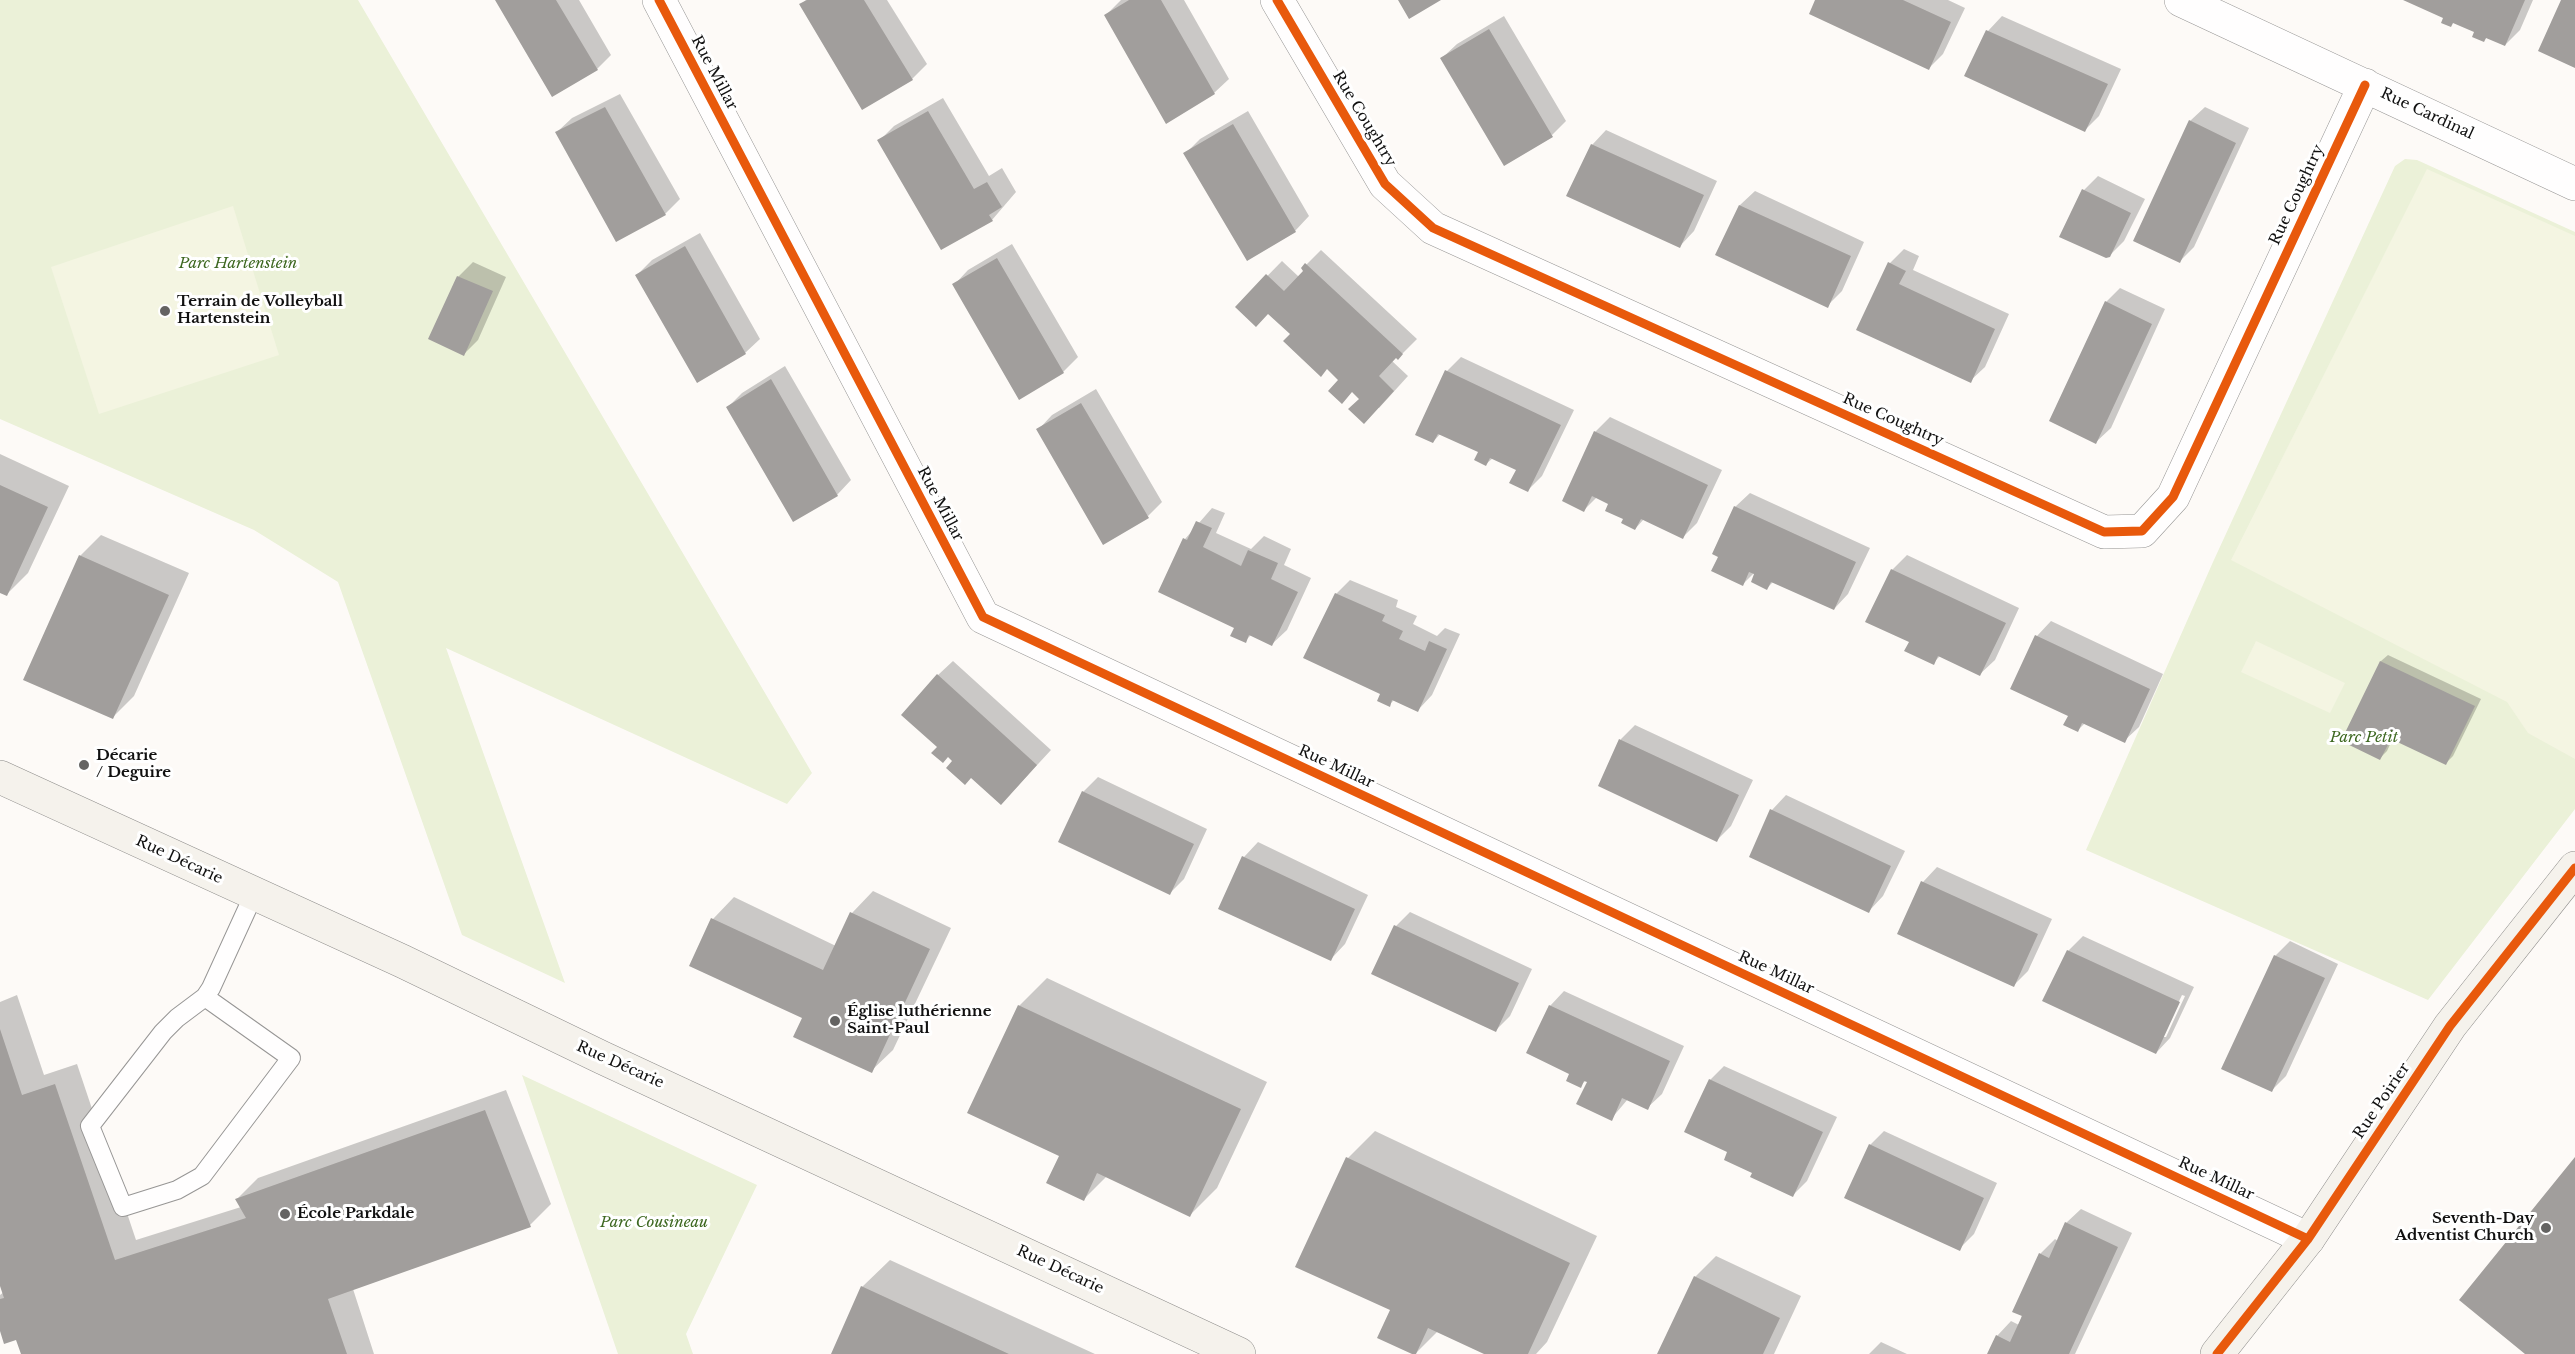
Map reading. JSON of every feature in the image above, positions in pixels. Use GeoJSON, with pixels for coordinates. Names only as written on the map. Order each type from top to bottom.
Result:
{"type":"FeatureCollection","features":[{"type":"Feature","properties":{"kind":"street","name":"Rue Millar"},"geometry":{"type":"LineString","coordinates":[[659,0],[982,617],[2308,1239]]}},
{"type":"Feature","properties":{"kind":"street","name":"Rue Coughtry"},"geometry":{"type":"LineString","coordinates":[[1277,0],[1385,184],[1433,228],[2104,532],[2142,531],[2173,497],[2365,85]]}},
{"type":"Feature","properties":{"kind":"street","name":"Rue Cardinal"},"geometry":{"type":"LineString","coordinates":[[2181,0],[2575,183]]}},
{"type":"Feature","properties":{"kind":"street","name":"Rue Décarie"},"geometry":{"type":"LineString","coordinates":[[0,777],[1239,1354]]}},
{"type":"Feature","properties":{"kind":"street","name":"Rue Poirier"},"geometry":{"type":"LineString","coordinates":[[2217,1354],[2308,1239],[2450,1026],[2575,868]]}},
{"type":"Feature","properties":{"kind":"lane"},"geometry":{"type":"LineString","coordinates":[[205,997],[291,1059],[202,1176],[177,1190],[123,1207],[90,1126],[163,1032],[205,997],[254,894]]}},
{"type":"Feature","properties":{"kind":"green space","name":"Parc Hartenstein"},"geometry":{"type":"Polygon","coordinates":[[[0,0],[358,0],[812,773],[787,804],[446,648],[565,983],[462,935],[338,582],[254,530],[0,419],[0,0]]]}},
{"type":"Feature","properties":{"kind":"green space","name":"Parc Petit"},"geometry":{"type":"Polygon","coordinates":[[[2405,159],[2417,160],[2575,232],[2575,809],[2428,1000],[2086,850],[2213,562],[2395,166],[2405,159]]]}},
{"type":"Feature","properties":{"kind":"green space"},"geometry":{"type":"Polygon","coordinates":[[[2427,169],[2575,236],[2575,759],[2528,733],[2507,702],[2231,560],[2427,169]]]}},
{"type":"Feature","properties":{"kind":"green space","name":"Terrain de Volleyball Hartenstein"},"geometry":{"type":"Polygon","coordinates":[[[233,206],[279,355],[99,414],[51,267],[233,206]]]}},
{"type":"Feature","properties":{"kind":"green space"},"geometry":{"type":"Polygon","coordinates":[[[2256,641],[2345,683],[2330,713],[2241,672],[2256,641]]]}},
{"type":"Feature","properties":{"kind":"green space","name":"Parc Cousineau"},"geometry":{"type":"Polygon","coordinates":[[[522,1075],[757,1185],[686,1334],[693,1354],[618,1354],[522,1075]]]}},
{"type":"Feature","properties":{"kind":"building"},"geometry":{"type":"Polygon","coordinates":[[[495,0],[556,0],[598,70],[552,97],[495,0]]]}},
{"type":"Feature","properties":{"kind":"building"},"geometry":{"type":"Polygon","coordinates":[[[807,0],[864,0],[913,80],[862,110],[799,4],[807,0]]]}},
{"type":"Feature","properties":{"kind":"building"},"geometry":{"type":"Polygon","coordinates":[[[1129,0],[1161,0],[1215,94],[1166,124],[1104,15],[1129,0]]]}},
{"type":"Feature","properties":{"kind":"building"},"geometry":{"type":"Polygon","coordinates":[[[1398,0],[1441,0],[1409,19],[1398,0]]]}},
{"type":"Feature","properties":{"kind":"building"},"geometry":{"type":"Polygon","coordinates":[[[1815,0],[1903,0],[1951,22],[1929,70],[1809,14],[1815,0]]]}},
{"type":"Feature","properties":{"kind":"building"},"geometry":{"type":"Polygon","coordinates":[[[2403,0],[2525,0],[2505,46],[2486,38],[2484,42],[2472,37],[2474,32],[2453,23],[2451,27],[2441,23],[2443,18],[2403,0]]]}},
{"type":"Feature","properties":{"kind":"building"},"geometry":{"type":"Polygon","coordinates":[[[2561,0],[2575,0],[2575,68],[2538,51],[2561,0]]]}},
{"type":"Feature","properties":{"kind":"building"},"geometry":{"type":"Polygon","coordinates":[[[1489,29],[1553,137],[1504,166],[1440,58],[1489,29]]]}},
{"type":"Feature","properties":{"kind":"building"},"geometry":{"type":"Polygon","coordinates":[[[1986,30],[2108,84],[2085,132],[1964,76],[1986,30]]]}},
{"type":"Feature","properties":{"kind":"building"},"geometry":{"type":"Polygon","coordinates":[[[605,107],[666,215],[616,242],[555,132],[605,107]]]}},
{"type":"Feature","properties":{"kind":"building"},"geometry":{"type":"Polygon","coordinates":[[[928,111],[974,189],[987,182],[1002,207],[989,215],[993,221],[941,250],[877,140],[928,111]]]}},
{"type":"Feature","properties":{"kind":"building"},"geometry":{"type":"Polygon","coordinates":[[[2189,120],[2236,143],[2180,263],[2133,241],[2189,120]]]}},
{"type":"Feature","properties":{"kind":"building"},"geometry":{"type":"Polygon","coordinates":[[[1233,124],[1296,232],[1247,261],[1183,153],[1233,124]]]}},
{"type":"Feature","properties":{"kind":"building"},"geometry":{"type":"Polygon","coordinates":[[[1591,144],[1704,195],[1680,248],[1566,196],[1591,144]]]}},
{"type":"Feature","properties":{"kind":"building"},"geometry":{"type":"Polygon","coordinates":[[[2082,189],[2131,213],[2110,257],[2106,258],[2059,237],[2082,189]]]}},
{"type":"Feature","properties":{"kind":"building"},"geometry":{"type":"Polygon","coordinates":[[[1739,205],[1851,256],[1828,308],[1715,255],[1739,205]]]}},
{"type":"Feature","properties":{"kind":"building"},"geometry":{"type":"Polygon","coordinates":[[[685,246],[746,354],[697,383],[635,275],[685,246]]]}},
{"type":"Feature","properties":{"kind":"building"},"geometry":{"type":"Polygon","coordinates":[[[997,258],[1064,373],[1019,400],[952,284],[997,258]]]}},
{"type":"Feature","properties":{"kind":"building"},"geometry":{"type":"Polygon","coordinates":[[[1888,262],[1906,271],[1899,284],[1995,329],[1971,383],[1856,330],[1888,262]]]}},
{"type":"Feature","properties":{"kind":"building"},"geometry":{"type":"Polygon","coordinates":[[[1305,263],[1403,354],[1379,376],[1394,391],[1364,424],[1348,409],[1359,399],[1352,392],[1342,404],[1328,391],[1338,380],[1327,369],[1321,377],[1283,341],[1290,334],[1268,314],[1256,327],[1235,307],[1266,274],[1284,291],[1303,271],[1301,268],[1305,263]]]}},
{"type":"Feature","properties":{"kind":"building"},"geometry":{"type":"Polygon","coordinates":[[[457,276],[493,291],[464,356],[428,339],[457,276]]]}},
{"type":"Feature","properties":{"kind":"building"},"geometry":{"type":"Polygon","coordinates":[[[2105,301],[2152,324],[2096,444],[2049,421],[2105,301]]]}},
{"type":"Feature","properties":{"kind":"building"},"geometry":{"type":"Polygon","coordinates":[[[1445,370],[1561,425],[1528,492],[1509,483],[1516,470],[1490,458],[1486,466],[1474,460],[1478,452],[1438,434],[1433,443],[1415,435],[1445,370]]]}},
{"type":"Feature","properties":{"kind":"building"},"geometry":{"type":"Polygon","coordinates":[[[771,379],[838,496],[793,522],[726,407],[771,379]]]}},
{"type":"Feature","properties":{"kind":"building"},"geometry":{"type":"Polygon","coordinates":[[[1081,403],[1149,518],[1103,545],[1036,429],[1081,403]]]}},
{"type":"Feature","properties":{"kind":"building"},"geometry":{"type":"Polygon","coordinates":[[[1594,431],[1708,485],[1683,539],[1641,519],[1635,530],[1621,523],[1623,519],[1605,511],[1608,504],[1592,496],[1584,512],[1562,501],[1594,431]]]}},
{"type":"Feature","properties":{"kind":"building"},"geometry":{"type":"Polygon","coordinates":[[[0,485],[48,507],[7,596],[0,593],[0,485]]]}},
{"type":"Feature","properties":{"kind":"building"},"geometry":{"type":"Polygon","coordinates":[[[1734,506],[1856,562],[1834,610],[1771,582],[1767,590],[1751,582],[1754,574],[1749,572],[1743,586],[1711,571],[1718,557],[1712,554],[1734,506]]]}},
{"type":"Feature","properties":{"kind":"building"},"geometry":{"type":"Polygon","coordinates":[[[1196,521],[1212,528],[1203,547],[1241,566],[1248,550],[1278,563],[1271,579],[1298,592],[1272,646],[1249,635],[1246,643],[1230,636],[1234,628],[1158,592],[1183,538],[1187,540],[1196,521]]]}},
{"type":"Feature","properties":{"kind":"building"},"geometry":{"type":"Polygon","coordinates":[[[79,555],[169,595],[113,719],[23,680],[79,555]]]}},
{"type":"Feature","properties":{"kind":"building"},"geometry":{"type":"Polygon","coordinates":[[[1891,569],[2006,623],[1980,676],[1938,656],[1934,665],[1904,651],[1909,642],[1865,622],[1891,569]]]}},
{"type":"Feature","properties":{"kind":"building"},"geometry":{"type":"Polygon","coordinates":[[[1335,593],[1385,615],[1382,621],[1403,631],[1399,639],[1425,651],[1429,641],[1447,649],[1418,712],[1392,700],[1390,707],[1377,701],[1380,694],[1303,658],[1335,593]]]}},
{"type":"Feature","properties":{"kind":"building"},"geometry":{"type":"Polygon","coordinates":[[[2035,635],[2150,689],[2125,743],[2082,723],[2078,732],[2063,725],[2068,716],[2010,689],[2035,635]]]}},
{"type":"Feature","properties":{"kind":"building"},"geometry":{"type":"Polygon","coordinates":[[[2380,661],[2475,706],[2446,765],[2391,739],[2380,760],[2341,741],[2380,661]]]}},
{"type":"Feature","properties":{"kind":"building"},"geometry":{"type":"Polygon","coordinates":[[[937,674],[1037,765],[1001,805],[971,778],[965,785],[946,768],[952,761],[948,757],[943,763],[931,753],[937,747],[901,715],[937,674]]]}},
{"type":"Feature","properties":{"kind":"building"},"geometry":{"type":"Polygon","coordinates":[[[1619,739],[1739,795],[1717,842],[1598,786],[1619,739]]]}},
{"type":"Feature","properties":{"kind":"building"},"geometry":{"type":"Polygon","coordinates":[[[1082,791],[1194,844],[1170,895],[1058,842],[1082,791]]]}},
{"type":"Feature","properties":{"kind":"building"},"geometry":{"type":"Polygon","coordinates":[[[1770,809],[1891,866],[1869,913],[1749,857],[1770,809]]]}},
{"type":"Feature","properties":{"kind":"building"},"geometry":{"type":"Polygon","coordinates":[[[1242,856],[1355,909],[1331,961],[1218,909],[1242,856]]]}},
{"type":"Feature","properties":{"kind":"building"},"geometry":{"type":"Polygon","coordinates":[[[1921,881],[2038,934],[2014,987],[1897,934],[1921,881]]]}},
{"type":"Feature","properties":{"kind":"building"},"geometry":{"type":"Polygon","coordinates":[[[850,912],[930,949],[872,1073],[793,1037],[802,1018],[689,966],[711,918],[823,970],[850,912]]]}},
{"type":"Feature","properties":{"kind":"building"},"geometry":{"type":"Polygon","coordinates":[[[1394,925],[1519,983],[1496,1032],[1371,974],[1394,925]]]}},
{"type":"Feature","properties":{"kind":"building"},"geometry":{"type":"Polygon","coordinates":[[[2067,950],[2180,1002],[2156,1054],[2042,1001],[2067,950]]]}},
{"type":"Feature","properties":{"kind":"building"},"geometry":{"type":"Polygon","coordinates":[[[2274,955],[2325,978],[2272,1092],[2221,1069],[2274,955]]]}},
{"type":"Feature","properties":{"kind":"building"},"geometry":{"type":"Polygon","coordinates":[[[1018,1005],[1241,1109],[1190,1217],[1097,1173],[1084,1201],[1046,1183],[1059,1156],[967,1113],[1018,1005]]]}},
{"type":"Feature","properties":{"kind":"building"},"geometry":{"type":"Polygon","coordinates":[[[1549,1005],[1670,1061],[1648,1110],[1622,1098],[1612,1121],[1576,1104],[1587,1082],[1584,1081],[1581,1088],[1566,1081],[1569,1074],[1526,1053],[1549,1005]]]}},
{"type":"Feature","properties":{"kind":"building"},"geometry":{"type":"Polygon","coordinates":[[[0,1029],[22,1095],[55,1084],[115,1260],[246,1218],[235,1199],[485,1110],[531,1227],[328,1299],[347,1354],[21,1354],[16,1340],[4,1344],[0,1331],[0,1299],[4,1298],[0,1286],[0,1029]]]}},
{"type":"Feature","properties":{"kind":"building"},"geometry":{"type":"Polygon","coordinates":[[[1709,1079],[1823,1132],[1793,1197],[1750,1177],[1752,1173],[1724,1160],[1727,1152],[1684,1132],[1709,1079]]]}},
{"type":"Feature","properties":{"kind":"building"},"geometry":{"type":"Polygon","coordinates":[[[1869,1144],[1984,1198],[1960,1251],[1844,1198],[1869,1144]]]}},
{"type":"Feature","properties":{"kind":"building"},"geometry":{"type":"Polygon","coordinates":[[[1346,1157],[1570,1263],[1528,1354],[1484,1354],[1428,1328],[1416,1354],[1412,1354],[1377,1338],[1390,1310],[1295,1267],[1346,1157]]]}},
{"type":"Feature","properties":{"kind":"building","name":"Seventh-Day Adventist Church"},"geometry":{"type":"Polygon","coordinates":[[[2575,1157],[2575,1354],[2525,1354],[2459,1300],[2575,1157]]]}},
{"type":"Feature","properties":{"kind":"building"},"geometry":{"type":"Polygon","coordinates":[[[2065,1222],[2118,1247],[2069,1354],[1987,1354],[1996,1335],[2010,1342],[2022,1316],[2012,1312],[2039,1253],[2049,1258],[2065,1222]]]}},
{"type":"Feature","properties":{"kind":"building"},"geometry":{"type":"Polygon","coordinates":[[[1694,1276],[1780,1318],[1763,1354],[1657,1354],[1694,1276]]]}},
{"type":"Feature","properties":{"kind":"building"},"geometry":{"type":"Polygon","coordinates":[[[861,1286],[1009,1354],[831,1354],[861,1286]]]}},
{"type":"Feature","properties":{"kind":"cycle path"},"geometry":{"type":"LineString","coordinates":[[659,0],[983,617],[2308,1239]]}},
{"type":"Feature","properties":{"kind":"cycle path"},"geometry":{"type":"LineString","coordinates":[[1277,0],[1385,184],[1433,228],[2104,532],[2142,531],[2173,497],[2365,85]]}},
{"type":"Feature","properties":{"kind":"cycle path"},"geometry":{"type":"LineString","coordinates":[[2217,1354],[2308,1239],[2450,1026],[2575,868]]}},
{"type":"Feature","properties":{"kind":"place","name":"Terrain de Volleyball Hartenstein"},"geometry":{"type":"Point","coordinates":[165,311]}},
{"type":"Feature","properties":{"kind":"place","name":"Décarie / Deguire"},"geometry":{"type":"Point","coordinates":[84,765]}},
{"type":"Feature","properties":{"kind":"place","name":"Église luthérienne Saint-Paul"},"geometry":{"type":"Point","coordinates":[835,1021]}},
{"type":"Feature","properties":{"kind":"place","name":"École Parkdale"},"geometry":{"type":"Point","coordinates":[285,1214]}},
{"type":"Feature","properties":{"kind":"place","name":"Seventh-Day Adventist Church"},"geometry":{"type":"Point","coordinates":[2546,1228]}}]}
